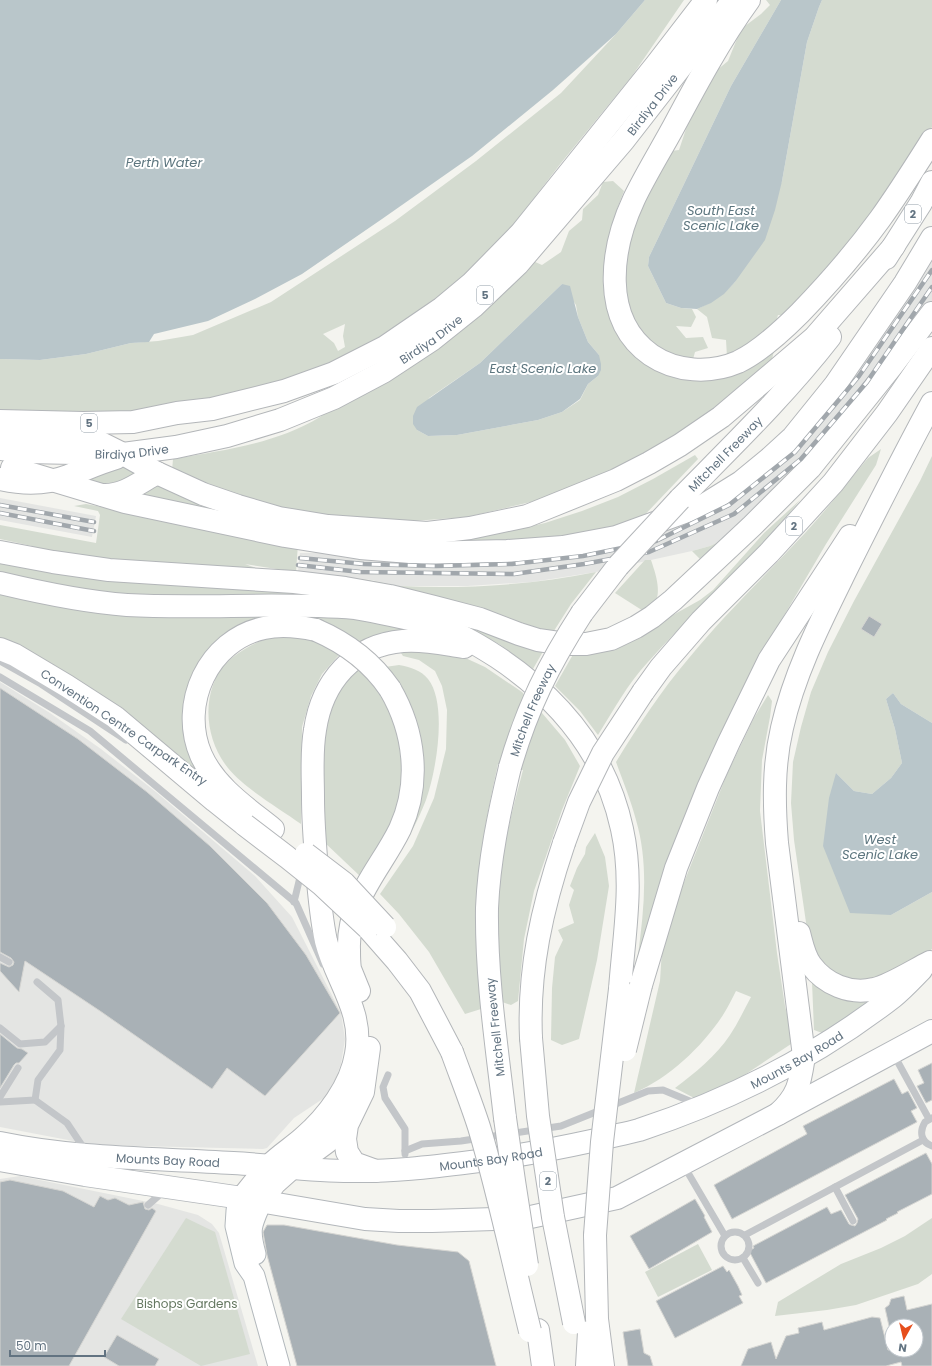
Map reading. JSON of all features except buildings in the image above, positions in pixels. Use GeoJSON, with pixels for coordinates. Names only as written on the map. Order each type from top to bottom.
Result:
{"type":"FeatureCollection","features":[{"type":"Feature","properties":{"kind":"main road","name":"Birdiya Drive"},"geometry":{"type":"LineString","coordinates":[[0,421],[68,423],[133,422],[177,413],[212,409],[284,391],[334,373],[384,346],[442,308],[472,283],[521,233],[656,65],[706,0]]}},
{"type":"Feature","properties":{"kind":"main road","name":"Birdiya Drive"},"geometry":{"type":"LineString","coordinates":[[119,452],[176,447],[227,436],[280,420],[334,398],[376,376],[433,339],[473,307],[518,264],[624,140],[733,0]]}},
{"type":"Feature","properties":{"kind":"main road"},"geometry":{"type":"LineString","coordinates":[[749,0],[708,61],[634,201],[622,232],[614,279],[615,296],[620,315],[630,333],[638,344],[648,353],[659,361],[673,366],[705,370],[722,367],[738,361],[767,343],[792,321],[820,292],[846,261],[879,220],[932,140]]}},
{"type":"Feature","properties":{"kind":"main road","name":"Mitchell Freeway"},"geometry":{"type":"LineString","coordinates":[[543,1366],[534,1330],[514,1181],[496,1044],[488,950],[488,901],[494,840],[510,767],[524,724],[538,690],[555,656],[582,613],[618,566],[814,358],[853,307],[894,246],[932,182]]}},
{"type":"Feature","properties":{"kind":"main road"},"geometry":{"type":"LineString","coordinates":[[4,466],[125,502],[285,536],[330,544],[392,552],[507,552],[563,547],[616,537],[704,505],[741,482],[792,437],[835,384],[905,283],[932,238]]}},
{"type":"Feature","properties":{"kind":"main road"},"geometry":{"type":"LineString","coordinates":[[0,436],[43,440],[88,440],[101,443],[157,473],[203,494],[279,518],[328,526],[427,533],[470,528],[527,516],[616,480],[649,464],[680,445],[720,416],[814,338],[894,246]]}},
{"type":"Feature","properties":{"kind":"main road"},"geometry":{"type":"LineString","coordinates":[[0,552],[52,562],[109,570],[294,582],[345,588],[390,596],[480,619],[538,640],[566,644],[586,644],[611,640],[636,628],[673,600],[752,526],[810,468],[932,313]]}},
{"type":"Feature","properties":{"kind":"main road","name":"2"},"geometry":{"type":"LineString","coordinates":[[582,1366],[587,1321],[554,1217],[538,1116],[530,1009],[537,947],[548,894],[564,843],[580,802],[603,753],[661,666],[701,621],[769,553],[833,483],[887,413],[932,348]]}},
{"type":"Feature","properties":{"kind":"main road"},"geometry":{"type":"LineString","coordinates":[[778,1114],[789,1103],[797,1090],[804,1056],[774,809],[775,775],[782,729],[800,666],[906,451],[932,403]]}},
{"type":"Feature","properties":{"kind":"main road"},"geometry":{"type":"LineString","coordinates":[[53,480],[107,461],[119,452],[138,430],[177,413]]}},
{"type":"Feature","properties":{"kind":"main road"},"geometry":{"type":"LineString","coordinates":[[587,1366],[587,1321],[602,1142],[631,987],[708,788],[769,660],[906,451]]}},
{"type":"Feature","properties":{"kind":"main road"},"geometry":{"type":"LineString","coordinates":[[4,466],[46,467],[119,452]]}},
{"type":"Feature","properties":{"kind":"main road"},"geometry":{"type":"LineString","coordinates":[[94,494],[110,495],[124,492],[157,473]]}},
{"type":"Feature","properties":{"kind":"main road"},"geometry":{"type":"LineString","coordinates":[[0,583],[51,595],[126,605],[186,607],[301,605],[358,608],[414,619],[456,633],[489,652],[536,686],[559,708],[580,732],[595,759],[613,799],[622,829],[628,880],[627,915],[631,987]]}},
{"type":"Feature","properties":{"kind":"main road"},"geometry":{"type":"LineString","coordinates":[[376,930],[316,881],[249,819],[239,801],[219,781],[206,764],[201,754],[194,731],[194,708],[205,673],[220,652],[239,638],[253,631],[276,626],[303,627],[316,630],[342,642],[364,658],[381,676],[390,689],[407,725],[410,739],[413,772],[409,802],[405,816],[388,850],[368,882],[358,902],[352,921],[349,938],[350,968],[364,1008],[368,1025],[369,1044],[362,1092],[352,1113],[345,1139],[347,1152],[354,1163],[376,1171]]}},
{"type":"Feature","properties":{"kind":"main road"},"geometry":{"type":"LineString","coordinates":[[279,1366],[254,1276],[257,1263],[250,1235],[252,1200],[270,1166],[305,1137],[322,1118],[343,1089],[353,1067],[356,1055],[358,1031],[350,1001],[332,960],[321,916],[313,818],[313,745],[317,717],[325,694],[337,675],[345,666],[360,655],[377,646],[404,641],[425,641],[489,652]]}},
{"type":"Feature","properties":{"kind":"main road"},"geometry":{"type":"LineString","coordinates":[[0,648],[60,682],[115,717],[215,801],[249,819],[273,829],[376,930],[420,991],[457,1052],[514,1181]]}},
{"type":"Feature","properties":{"kind":"main road"},"geometry":{"type":"LineString","coordinates":[[777,843],[804,952],[810,965],[820,975],[834,985],[850,990],[874,989],[931,961]]}},
{"type":"Feature","properties":{"kind":"main road","name":"Mounts Bay Road"},"geometry":{"type":"LineString","coordinates":[[0,1143],[38,1150],[89,1155],[293,1167],[331,1171],[376,1171],[406,1160],[446,1165],[506,1158],[561,1148],[637,1130],[695,1109],[750,1085],[804,1056],[854,1024],[894,996],[931,961]]}},
{"type":"Feature","properties":{"kind":"main road","name":"Mounts Bay Road"},"geometry":{"type":"LineString","coordinates":[[0,1160],[364,1219],[432,1221],[526,1218],[617,1198],[932,1031]]}},
{"type":"Feature","properties":{"kind":"main road"},"geometry":{"type":"LineString","coordinates":[[457,1052],[466,1090],[479,1128],[534,1330],[538,1366]]}},
{"type":"Feature","properties":{"kind":"main road"},"geometry":{"type":"LineString","coordinates":[[252,1200],[327,1142],[352,1113]]}},
{"type":"Feature","properties":{"kind":"main road"},"geometry":{"type":"LineString","coordinates":[[587,1321],[604,1366]]}},
{"type":"Feature","properties":{"kind":"lane","name":"Convention Centre Carpark Entry"},"geometry":{"type":"LineString","coordinates":[[0,661],[41,684],[110,728],[134,746]]}},
{"type":"Feature","properties":{"kind":"lane"},"geometry":{"type":"LineString","coordinates":[[0,677],[90,731],[294,902],[325,969]]}},
{"type":"Feature","properties":{"kind":"lane","name":"Convention Centre Carpark Entry"},"geometry":{"type":"LineString","coordinates":[[152,758],[215,801]]}},
{"type":"Feature","properties":{"kind":"lane"},"geometry":{"type":"LineString","coordinates":[[294,902],[300,882],[313,818]]}},
{"type":"Feature","properties":{"kind":"lane"},"geometry":{"type":"LineString","coordinates":[[0,957],[9,962]]}},
{"type":"Feature","properties":{"kind":"lane"},"geometry":{"type":"LineString","coordinates":[[35,1100],[38,1080],[60,1050],[61,1026],[58,1000],[37,982]]}},
{"type":"Feature","properties":{"kind":"lane"},"geometry":{"type":"LineString","coordinates":[[0,1028],[20,1044],[45,1042],[61,1026]]}},
{"type":"Feature","properties":{"kind":"lane"},"geometry":{"type":"LineString","coordinates":[[893,1053],[930,1119],[923,1124],[921,1132],[923,1140],[932,1146]]}},
{"type":"Feature","properties":{"kind":"lane"},"geometry":{"type":"LineString","coordinates":[[343,1089],[346,1062]]}},
{"type":"Feature","properties":{"kind":"lane"},"geometry":{"type":"LineString","coordinates":[[0,1097],[18,1068]]}},
{"type":"Feature","properties":{"kind":"lane"},"geometry":{"type":"LineString","coordinates":[[388,1075],[383,1087],[385,1098],[405,1129],[406,1160]]}},
{"type":"Feature","properties":{"kind":"lane"},"geometry":{"type":"LineString","coordinates":[[406,1160],[422,1144],[461,1141],[561,1126],[648,1091],[663,1090],[692,1102],[695,1109]]}},
{"type":"Feature","properties":{"kind":"lane"},"geometry":{"type":"LineString","coordinates":[[0,1102],[35,1100],[67,1123],[89,1155]]}},
{"type":"Feature","properties":{"kind":"lane"},"geometry":{"type":"LineString","coordinates":[[745,1235],[923,1140]]}},
{"type":"Feature","properties":{"kind":"lane"},"geometry":{"type":"LineString","coordinates":[[682,1164],[725,1236]]}},
{"type":"Feature","properties":{"kind":"lane"},"geometry":{"type":"LineString","coordinates":[[148,1205],[168,1187]]}},
{"type":"Feature","properties":{"kind":"lane"},"geometry":{"type":"LineString","coordinates":[[835,1187],[853,1221]]}},
{"type":"Feature","properties":{"kind":"lane"},"geometry":{"type":"LineString","coordinates":[[738,1232],[745,1235],[749,1242],[750,1248],[747,1255],[736,1260],[730,1259],[723,1254],[721,1246],[725,1236],[729,1233],[738,1232]]}},
{"type":"Feature","properties":{"kind":"lane"},"geometry":{"type":"LineString","coordinates":[[743,1258],[758,1283]]}},
{"type":"Feature","properties":{"kind":"shaded area"},"geometry":{"type":"Polygon","coordinates":[[[932,256],[932,302],[928,309],[842,421],[731,536],[710,546],[692,551],[596,572],[532,582],[467,586],[399,586],[371,580],[298,572],[300,553],[334,553],[347,558],[418,562],[460,562],[736,494],[932,256]]]}},
{"type":"Feature","properties":{"kind":"shaded area"},"geometry":{"type":"Polygon","coordinates":[[[0,498],[96,516],[92,537],[0,520],[0,498]]]}},
{"type":"Feature","properties":{"kind":"shaded area"},"geometry":{"type":"Polygon","coordinates":[[[0,682],[50,713],[101,749],[156,792],[255,876],[292,917],[341,1013],[345,1039],[341,1064],[330,1094],[294,1118],[267,1148],[94,1145],[0,1127],[0,682]]]}},
{"type":"Feature","properties":{"kind":"shaded area"},"geometry":{"type":"Polygon","coordinates":[[[20,1176],[158,1204],[198,1215],[212,1224],[219,1233],[258,1366],[0,1366],[0,1179],[20,1176]]]}},
{"type":"Feature","properties":{"kind":"green space"},"geometry":{"type":"Polygon","coordinates":[[[645,0],[684,0],[632,76],[561,163],[497,246],[458,282],[370,343],[325,367],[266,388],[157,411],[0,413],[0,359],[40,360],[86,354],[131,343],[158,341],[193,335],[271,302],[395,221],[476,161],[561,93],[616,34],[645,0]],[[345,324],[323,334],[334,343],[338,351],[345,347],[343,336],[345,324]]]}},
{"type":"Feature","properties":{"kind":"green space"},"geometry":{"type":"Polygon","coordinates":[[[766,0],[781,0],[731,86],[649,257],[648,266],[666,303],[681,308],[692,309],[696,317],[691,327],[676,326],[686,338],[703,337],[708,348],[695,352],[692,363],[660,350],[633,324],[621,280],[633,216],[671,151],[679,150],[705,80],[728,61],[741,29],[770,5],[766,0]]]}},
{"type":"Feature","properties":{"kind":"green space"},"geometry":{"type":"Polygon","coordinates":[[[822,0],[932,0],[932,127],[917,154],[877,214],[789,316],[778,315],[772,337],[727,357],[726,340],[712,338],[707,317],[697,309],[718,298],[735,282],[782,181],[807,42],[822,0]]]}},
{"type":"Feature","properties":{"kind":"green space"},"geometry":{"type":"Polygon","coordinates":[[[613,181],[624,191],[617,209],[605,268],[605,298],[610,316],[653,368],[675,378],[713,379],[775,347],[772,359],[708,417],[648,455],[597,479],[535,501],[467,517],[400,522],[342,518],[264,507],[172,471],[173,459],[230,449],[267,440],[286,434],[320,417],[336,403],[533,261],[542,265],[561,252],[569,231],[582,220],[583,209],[598,195],[603,182],[613,181]],[[562,284],[480,363],[429,398],[417,430],[428,436],[457,435],[538,420],[562,412],[580,400],[588,384],[598,376],[599,355],[588,342],[578,317],[576,305],[562,284]]]}},
{"type":"Feature","properties":{"kind":"green space"},"geometry":{"type":"Polygon","coordinates":[[[881,449],[876,465],[826,544],[782,619],[742,694],[642,959],[638,955],[644,887],[643,853],[634,813],[616,762],[641,722],[679,670],[732,610],[806,532],[868,458],[881,449]]]}},
{"type":"Feature","properties":{"kind":"green space"},"geometry":{"type":"Polygon","coordinates":[[[695,455],[698,459],[637,523],[573,542],[421,542],[506,532],[545,523],[618,497],[695,455]]]}},
{"type":"Feature","properties":{"kind":"green space"},"geometry":{"type":"Polygon","coordinates":[[[932,456],[932,723],[901,704],[893,693],[886,699],[895,729],[902,763],[891,778],[872,794],[854,791],[836,773],[891,915],[932,892],[932,949],[915,964],[887,977],[847,981],[819,963],[809,943],[794,840],[791,803],[793,762],[811,692],[828,652],[932,456]]]}},
{"type":"Feature","properties":{"kind":"green space"},"geometry":{"type":"Polygon","coordinates":[[[119,465],[133,471],[136,474],[109,487],[74,477],[119,465]]]}},
{"type":"Feature","properties":{"kind":"green space"},"geometry":{"type":"Polygon","coordinates":[[[156,485],[208,507],[206,513],[126,496],[156,485]]]}},
{"type":"Feature","properties":{"kind":"green space"},"geometry":{"type":"Polygon","coordinates":[[[800,500],[764,542],[641,670],[621,697],[598,735],[580,711],[555,686],[575,651],[628,643],[646,634],[664,620],[700,600],[713,590],[764,533],[800,500]]]}},
{"type":"Feature","properties":{"kind":"green space"},"geometry":{"type":"Polygon","coordinates":[[[86,504],[298,544],[296,572],[245,564],[272,574],[165,569],[39,550],[32,546],[0,539],[0,525],[96,543],[100,515],[98,511],[74,506],[86,504]]]}},
{"type":"Feature","properties":{"kind":"green space"},"geometry":{"type":"Polygon","coordinates":[[[731,536],[701,560],[692,551],[710,546],[731,536]]]}},
{"type":"Feature","properties":{"kind":"green space"},"geometry":{"type":"Polygon","coordinates":[[[0,557],[362,596],[545,648],[533,669],[499,644],[470,630],[156,600],[0,578],[0,557]]]}},
{"type":"Feature","properties":{"kind":"green space"},"geometry":{"type":"Polygon","coordinates":[[[645,560],[651,560],[658,587],[657,598],[648,614],[615,593],[645,560]]]}},
{"type":"Feature","properties":{"kind":"green space"},"geometry":{"type":"Polygon","coordinates":[[[596,572],[571,604],[552,634],[349,578],[400,586],[449,587],[523,583],[596,572]]]}},
{"type":"Feature","properties":{"kind":"green space"},"geometry":{"type":"Polygon","coordinates":[[[0,589],[327,614],[429,629],[364,646],[339,629],[318,622],[285,616],[192,678],[213,787],[0,638],[0,589]]]}},
{"type":"Feature","properties":{"kind":"green space"},"geometry":{"type":"Polygon","coordinates":[[[281,635],[304,638],[319,642],[339,655],[322,674],[311,696],[302,727],[301,824],[253,791],[235,776],[228,768],[217,750],[210,729],[210,696],[219,671],[238,653],[250,646],[266,639],[281,635]]]}},
{"type":"Feature","properties":{"kind":"green space"},"geometry":{"type":"Polygon","coordinates":[[[397,647],[459,655],[485,667],[522,692],[565,740],[580,766],[562,810],[534,891],[524,939],[518,1001],[511,1005],[502,1002],[499,979],[497,908],[503,856],[523,770],[498,764],[486,820],[480,857],[476,914],[476,950],[481,1009],[465,1014],[429,952],[399,914],[380,894],[413,846],[434,798],[446,749],[447,710],[442,686],[435,671],[419,660],[403,656],[397,647]]]}},
{"type":"Feature","properties":{"kind":"green space"},"geometry":{"type":"Polygon","coordinates":[[[399,665],[415,669],[428,679],[434,690],[438,705],[439,721],[436,756],[430,788],[412,831],[395,860],[413,817],[385,667],[399,665]]]}},
{"type":"Feature","properties":{"kind":"green space"},"geometry":{"type":"Polygon","coordinates":[[[355,666],[384,697],[395,720],[405,772],[397,813],[361,877],[322,840],[322,772],[325,724],[332,694],[355,666]]]}},
{"type":"Feature","properties":{"kind":"green space"},"geometry":{"type":"Polygon","coordinates":[[[768,695],[772,701],[762,760],[760,811],[777,953],[785,1006],[794,1042],[743,1076],[696,1099],[675,1088],[712,1057],[733,1030],[751,997],[736,991],[715,1027],[695,1050],[660,1079],[634,1093],[660,981],[662,949],[677,900],[727,774],[754,718],[768,695]]]}},
{"type":"Feature","properties":{"kind":"green space"},"geometry":{"type":"Polygon","coordinates":[[[595,833],[605,857],[609,886],[597,960],[579,1039],[562,1045],[551,1040],[552,988],[555,957],[563,940],[558,930],[574,923],[569,905],[574,890],[570,886],[577,868],[585,854],[586,847],[595,833]]]}},
{"type":"Feature","properties":{"kind":"green space"},"geometry":{"type":"Polygon","coordinates":[[[812,982],[833,993],[887,990],[825,1034],[814,1030],[812,982]]]}},
{"type":"Feature","properties":{"kind":"green space","name":"Bishops Gardens"},"geometry":{"type":"Polygon","coordinates":[[[186,1218],[215,1232],[250,1354],[201,1366],[121,1319],[186,1218]]]}},
{"type":"Feature","properties":{"kind":"green space"},"geometry":{"type":"Polygon","coordinates":[[[932,1218],[932,1274],[918,1284],[856,1305],[775,1316],[778,1302],[841,1264],[881,1248],[905,1236],[932,1218]]]}},
{"type":"Feature","properties":{"kind":"green space"},"geometry":{"type":"Polygon","coordinates":[[[698,1244],[712,1270],[658,1297],[645,1272],[698,1244]]]}},
{"type":"Feature","properties":{"kind":"water","name":"Perth Water"},"geometry":{"type":"Polygon","coordinates":[[[0,0],[645,0],[616,34],[553,90],[472,156],[302,274],[255,299],[208,321],[154,334],[149,342],[131,343],[86,354],[40,360],[0,359],[0,0]]]}},
{"type":"Feature","properties":{"kind":"water","name":"South East Scenic Lake"},"geometry":{"type":"Polygon","coordinates":[[[781,0],[822,0],[807,42],[782,181],[775,210],[765,240],[735,282],[724,294],[711,303],[697,309],[681,308],[666,303],[648,266],[649,257],[731,86],[781,0]]]}},
{"type":"Feature","properties":{"kind":"water","name":"East Scenic Lake"},"geometry":{"type":"Polygon","coordinates":[[[562,284],[570,286],[578,317],[588,342],[599,355],[601,364],[601,370],[598,376],[588,384],[580,399],[562,412],[538,420],[457,435],[428,436],[417,430],[413,424],[413,416],[417,407],[480,363],[562,284]]]}},
{"type":"Feature","properties":{"kind":"water","name":"West Scenic Lake"},"geometry":{"type":"Polygon","coordinates":[[[893,693],[901,704],[932,723],[932,892],[891,915],[850,913],[823,846],[829,798],[836,773],[854,791],[872,794],[891,778],[902,763],[895,729],[886,699],[893,693]]]}},
{"type":"Feature","properties":{"kind":"railway"},"geometry":{"type":"LineString","coordinates":[[300,558],[364,564],[436,566],[512,564],[583,556],[656,541],[729,505],[795,452],[859,376],[932,270]]}},
{"type":"Feature","properties":{"kind":"railway"},"geometry":{"type":"LineString","coordinates":[[298,565],[360,572],[514,574],[584,564],[649,552],[734,514],[801,459],[867,382],[932,287]]}},
{"type":"Feature","properties":{"kind":"railway"},"geometry":{"type":"LineString","coordinates":[[0,505],[94,522]]}},
{"type":"Feature","properties":{"kind":"railway"},"geometry":{"type":"LineString","coordinates":[[0,513],[94,531]]}}]}
